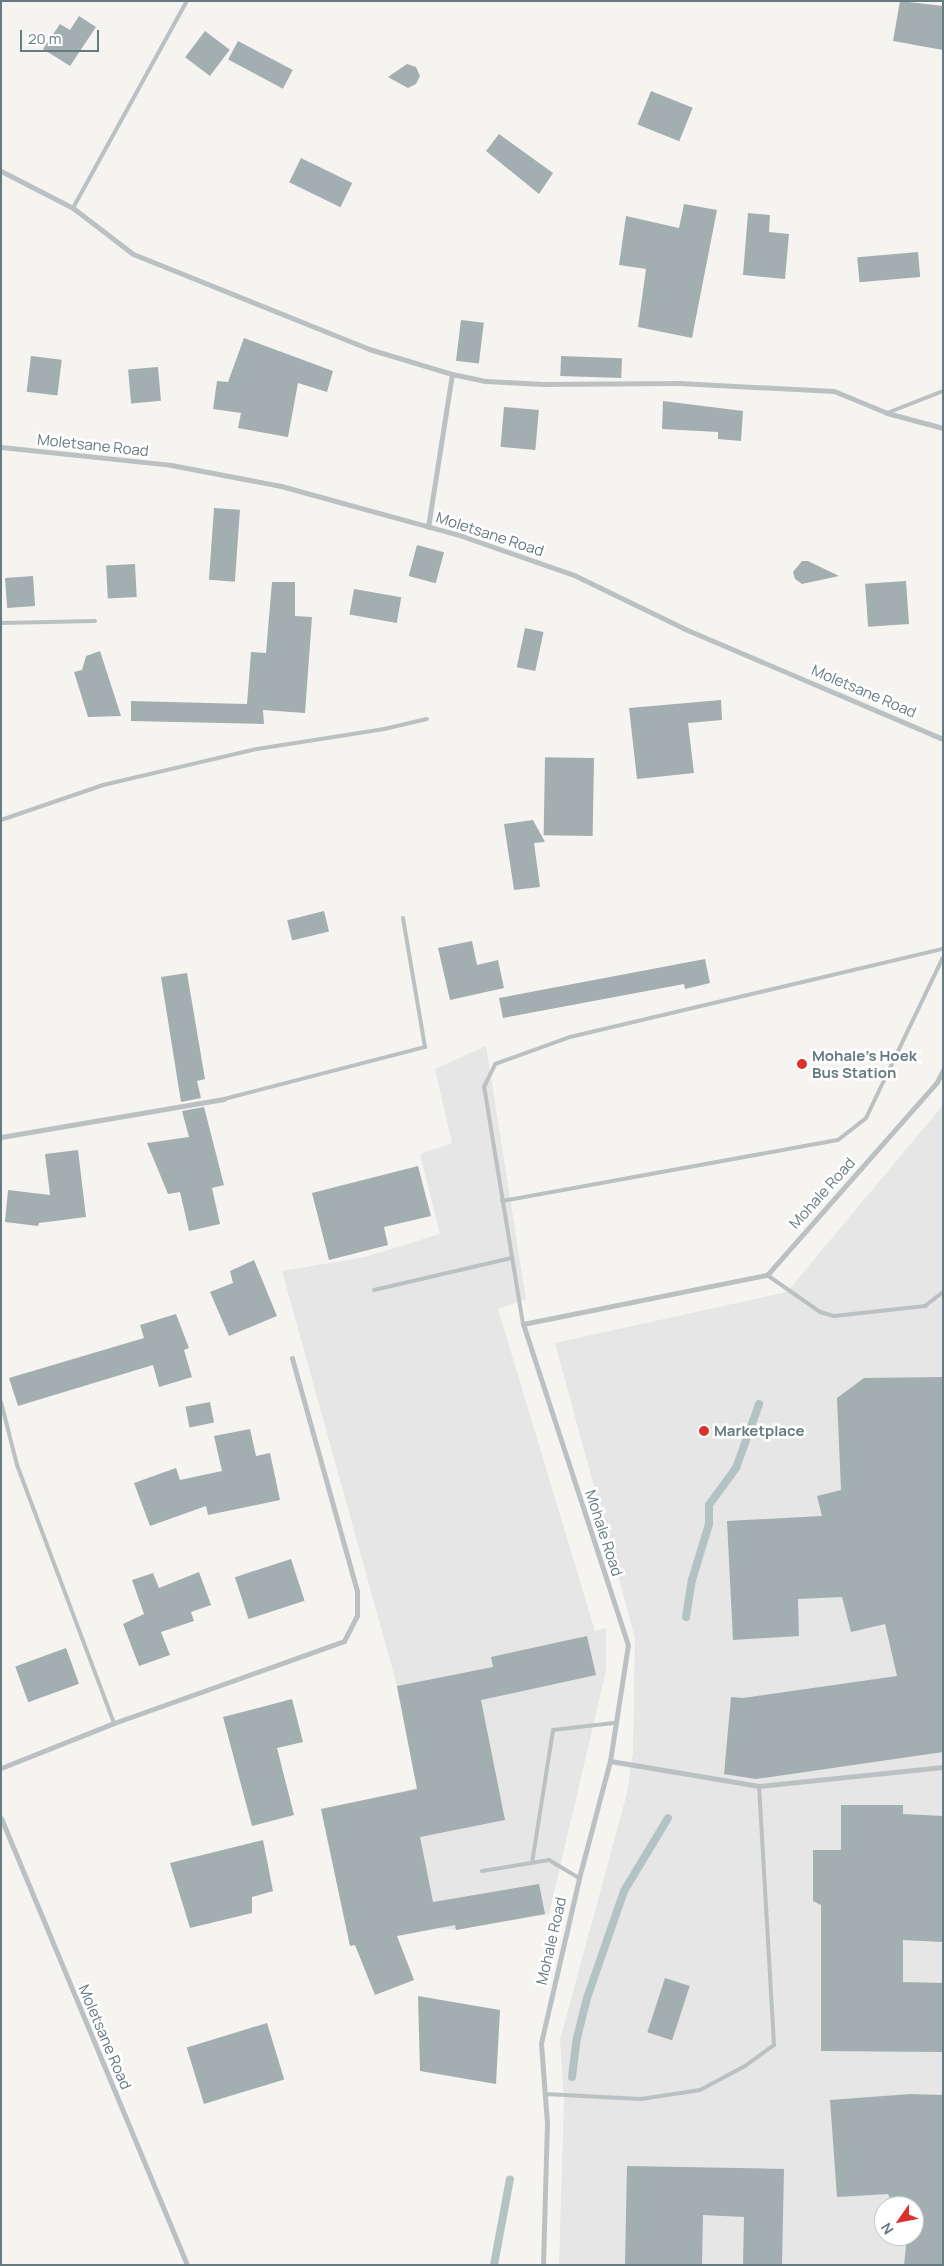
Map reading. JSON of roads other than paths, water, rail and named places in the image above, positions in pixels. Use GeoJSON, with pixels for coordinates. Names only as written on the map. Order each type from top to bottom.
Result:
{"type":"FeatureCollection","features":[{"type":"Feature","properties":{"kind":"street"},"geometry":{"type":"LineString","coordinates":[[1,171],[73,208],[133,254],[369,349],[452,374],[486,381],[543,384],[679,383],[834,391],[887,413],[943,428]]}},
{"type":"Feature","properties":{"kind":"street"},"geometry":{"type":"LineString","coordinates":[[428,527],[452,374]]}},
{"type":"Feature","properties":{"kind":"street","name":"Moletsane Road"},"geometry":{"type":"LineString","coordinates":[[1,448],[171,466],[281,486],[428,527],[574,575],[685,629],[943,739]]}},
{"type":"Feature","properties":{"kind":"street","name":"Mohale Road"},"geometry":{"type":"LineString","coordinates":[[767,1275],[938,1082],[943,1070]]}},
{"type":"Feature","properties":{"kind":"street"},"geometry":{"type":"LineString","coordinates":[[1,1137],[224,1099]]}},
{"type":"Feature","properties":{"kind":"street"},"geometry":{"type":"LineString","coordinates":[[523,1324],[767,1275]]}},
{"type":"Feature","properties":{"kind":"street","name":"Mohale Road"},"geometry":{"type":"LineString","coordinates":[[523,1324],[628,1645],[614,1723],[610,1761],[579,1878],[540,2043],[547,2123],[543,2265]]}},
{"type":"Feature","properties":{"kind":"street"},"geometry":{"type":"LineString","coordinates":[[1,1768],[114,1723],[344,1640],[357,1615],[357,1591],[292,1358]]}},
{"type":"Feature","properties":{"kind":"street"},"geometry":{"type":"LineString","coordinates":[[610,1761],[759,1786],[943,1767]]}},
{"type":"Feature","properties":{"kind":"street","name":"Moletsane Road"},"geometry":{"type":"LineString","coordinates":[[1,1818],[187,2265]]}},
{"type":"Feature","properties":{"kind":"lane"},"geometry":{"type":"LineString","coordinates":[[73,208],[187,1]]}},
{"type":"Feature","properties":{"kind":"lane"},"geometry":{"type":"LineString","coordinates":[[887,413],[943,391]]}},
{"type":"Feature","properties":{"kind":"lane"},"geometry":{"type":"LineString","coordinates":[[1,623],[95,621]]}},
{"type":"Feature","properties":{"kind":"lane"},"geometry":{"type":"LineString","coordinates":[[1,820],[103,785],[247,751],[384,729],[427,719]]}},
{"type":"Feature","properties":{"kind":"lane"},"geometry":{"type":"LineString","coordinates":[[224,1099],[425,1047],[403,918]]}},
{"type":"Feature","properties":{"kind":"lane"},"geometry":{"type":"LineString","coordinates":[[523,1324],[484,1087],[494,1064],[570,1038],[943,949]]}},
{"type":"Feature","properties":{"kind":"lane"},"geometry":{"type":"LineString","coordinates":[[502,1201],[838,1140],[866,1118],[943,957]]}},
{"type":"Feature","properties":{"kind":"lane"},"geometry":{"type":"LineString","coordinates":[[374,1290],[512,1258]]}},
{"type":"Feature","properties":{"kind":"lane"},"geometry":{"type":"LineString","coordinates":[[767,1275],[820,1312],[834,1316],[925,1306],[943,1292]]}},
{"type":"Feature","properties":{"kind":"lane"},"geometry":{"type":"LineString","coordinates":[[1,1402],[17,1465],[114,1723]]}},
{"type":"Feature","properties":{"kind":"lane"},"geometry":{"type":"LineString","coordinates":[[532,1863],[553,1730],[614,1723]]}},
{"type":"Feature","properties":{"kind":"lane"},"geometry":{"type":"LineString","coordinates":[[545,2094],[642,2099],[700,2090],[745,2066],[774,2045],[759,1786]]}},
{"type":"Feature","properties":{"kind":"lane"},"geometry":{"type":"LineString","coordinates":[[482,1870],[549,1860],[579,1878]]}},
{"type":"Feature","properties":{"kind":"waterway"},"geometry":{"type":"LineString","coordinates":[[686,1617],[692,1580],[709,1524],[709,1505],[736,1468],[759,1404]]}},
{"type":"Feature","properties":{"kind":"waterway"},"geometry":{"type":"LineString","coordinates":[[572,2077],[577,2038],[587,1998],[624,1891],[668,1818]]}},
{"type":"Feature","properties":{"kind":"waterway"},"geometry":{"type":"LineString","coordinates":[[494,2265],[510,2179]]}},
{"type":"Feature","properties":{"kind":"place","name":"Mohale's Hoek Bus Station"},"geometry":{"type":"Point","coordinates":[802,1064]}},
{"type":"Feature","properties":{"kind":"place","name":"Marketplace"},"geometry":{"type":"Point","coordinates":[704,1431]}}]}
